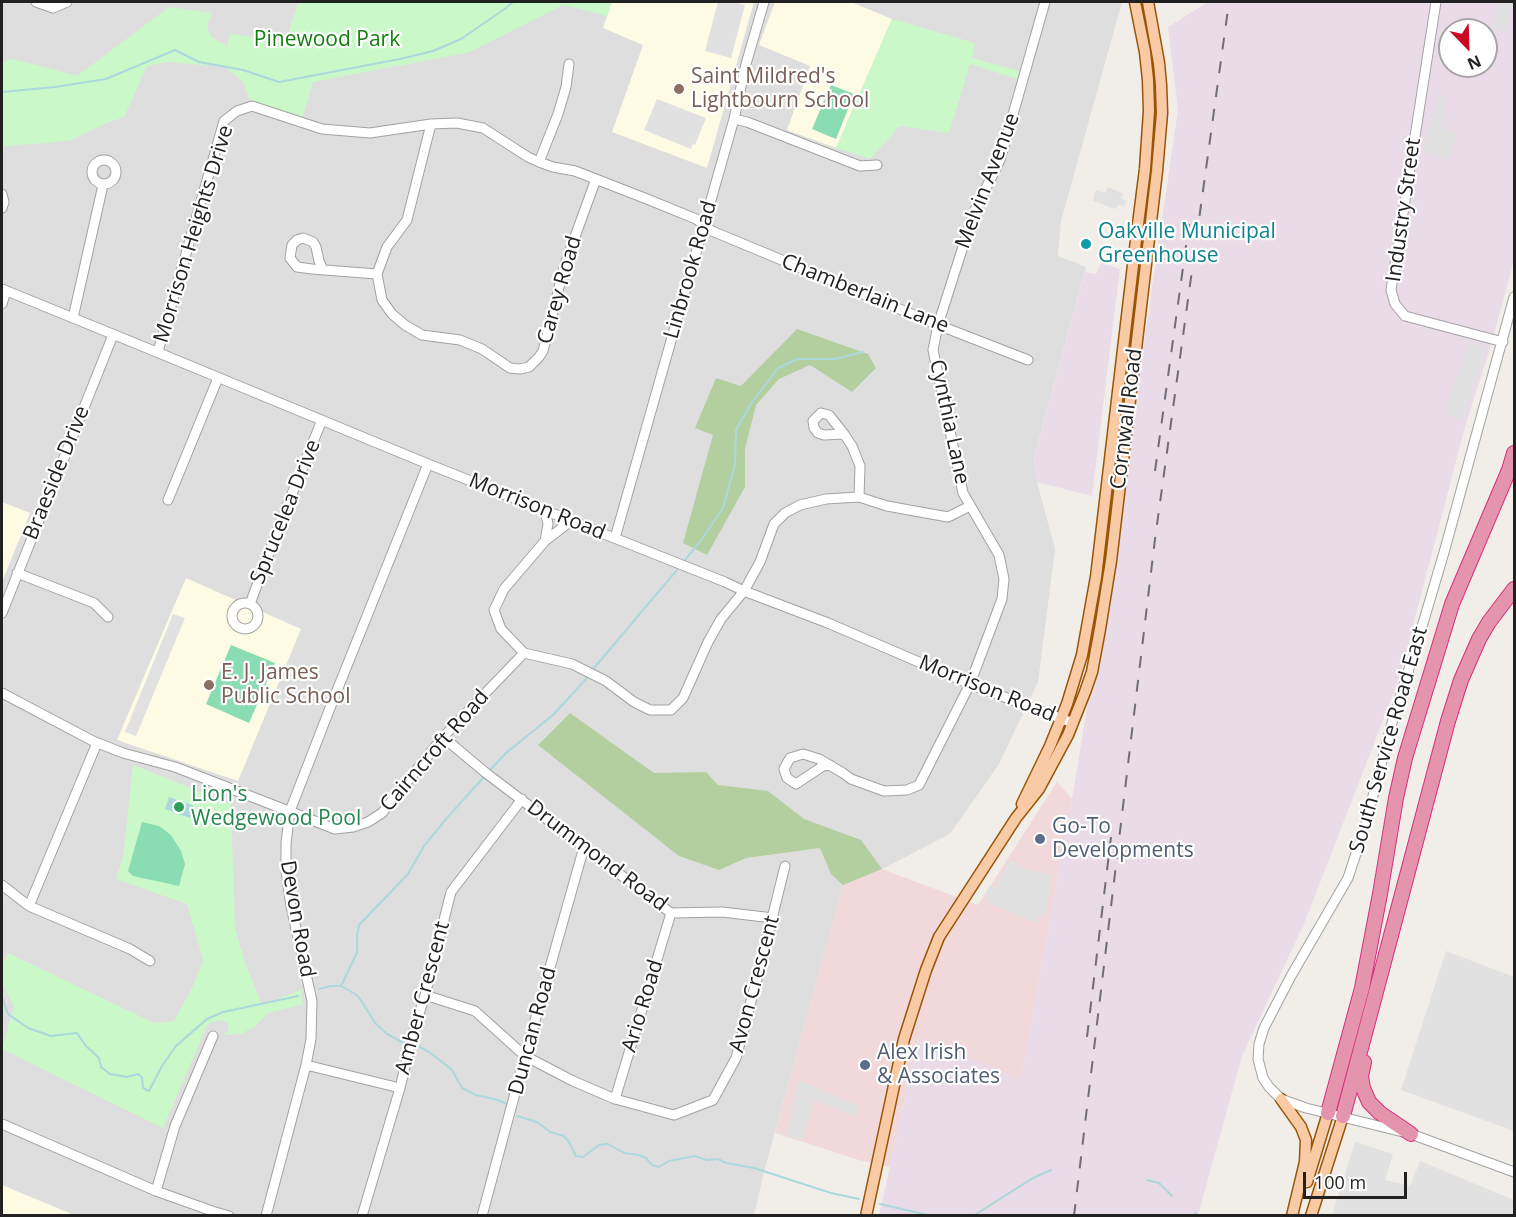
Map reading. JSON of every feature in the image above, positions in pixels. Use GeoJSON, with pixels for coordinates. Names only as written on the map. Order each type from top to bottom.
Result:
{"type":"FeatureCollection","features":[{"type":"Feature","properties":{"kind":"highway"},"geometry":{"type":"LineString","coordinates":[[1328,1113],[1362,988],[1405,758],[1452,604],[1515,453]]}},
{"type":"Feature","properties":{"kind":"highway"},"geometry":{"type":"LineString","coordinates":[[1343,1116],[1448,721],[1461,680],[1489,622],[1515,589]]}},
{"type":"Feature","properties":{"kind":"highway"},"geometry":{"type":"LineString","coordinates":[[1368,1025],[1368,1042],[1361,1076],[1363,1088],[1369,1102],[1380,1113],[1411,1134]]}},
{"type":"Feature","properties":{"kind":"main road","name":"Cornwall Road"},"geometry":{"type":"LineString","coordinates":[[1016,818],[1062,719],[1082,655],[1096,577],[1145,169],[1149,111],[1148,80],[1135,2]]}},
{"type":"Feature","properties":{"kind":"main road","name":"Cornwall Road"},"geometry":{"type":"LineString","coordinates":[[866,1215],[904,1039],[926,970],[939,938],[1016,818],[1039,789],[1068,735],[1092,672],[1111,561],[1162,112],[1159,63],[1148,2]]}},
{"type":"Feature","properties":{"kind":"main road"},"geometry":{"type":"LineString","coordinates":[[1281,1099],[1306,1140],[1305,1162],[1292,1215]]}},
{"type":"Feature","properties":{"kind":"main road"},"geometry":{"type":"LineString","coordinates":[[1297,1215],[1328,1113]]}},
{"type":"Feature","properties":{"kind":"main road"},"geometry":{"type":"LineString","coordinates":[[1311,1215],[1343,1116]]}},
{"type":"Feature","properties":{"kind":"street"},"geometry":{"type":"LineString","coordinates":[[36,2],[53,8],[67,2]]}},
{"type":"Feature","properties":{"kind":"street","name":"Linbrook Road"},"geometry":{"type":"LineString","coordinates":[[615,538],[704,226],[764,2]]}},
{"type":"Feature","properties":{"kind":"street","name":"Melvin Avenue"},"geometry":{"type":"LineString","coordinates":[[938,325],[974,212],[1000,160],[1045,2]]}},
{"type":"Feature","properties":{"kind":"street","name":"Industry Street"},"geometry":{"type":"LineString","coordinates":[[1436,2],[1391,290],[1395,304],[1405,316],[1503,342]]}},
{"type":"Feature","properties":{"kind":"street"},"geometry":{"type":"LineString","coordinates":[[539,162],[558,114],[566,87],[569,64]]}},
{"type":"Feature","properties":{"kind":"street","name":"Morrison Heights Drive"},"geometry":{"type":"LineString","coordinates":[[159,353],[224,121],[237,111],[252,106],[322,129],[370,134],[431,124],[457,123],[483,128],[539,162],[596,179],[696,219],[704,226]]}},
{"type":"Feature","properties":{"kind":"street"},"geometry":{"type":"LineString","coordinates":[[734,118],[860,166],[877,165]]}},
{"type":"Feature","properties":{"kind":"street"},"geometry":{"type":"LineString","coordinates":[[323,270],[377,274],[387,247],[407,220],[431,124]]}},
{"type":"Feature","properties":{"kind":"street","name":"Carey Road"},"geometry":{"type":"LineString","coordinates":[[377,274],[382,300],[392,314],[405,325],[422,335],[460,340],[482,350],[510,368],[529,367],[543,351],[565,264],[596,179]]}},
{"type":"Feature","properties":{"kind":"street"},"geometry":{"type":"LineString","coordinates":[[73,318],[103,184]]}},
{"type":"Feature","properties":{"kind":"street"},"geometry":{"type":"LineString","coordinates":[[2,194],[4,202],[2,208]]}},
{"type":"Feature","properties":{"kind":"street","name":"Chamberlain Lane"},"geometry":{"type":"LineString","coordinates":[[704,226],[938,325],[1028,360]]}},
{"type":"Feature","properties":{"kind":"street"},"geometry":{"type":"LineString","coordinates":[[2,304],[4,290]]}},
{"type":"Feature","properties":{"kind":"street","name":"Morrison Road"},"geometry":{"type":"LineString","coordinates":[[4,290],[428,464],[828,623],[970,684],[1073,723]]}},
{"type":"Feature","properties":{"kind":"street","name":"South Service Road East"},"geometry":{"type":"LineString","coordinates":[[1281,1099],[1269,1088],[1263,1078],[1258,1059],[1259,1044],[1264,1028],[1291,976],[1348,878],[1366,823],[1391,726],[1439,571],[1515,297]]}},
{"type":"Feature","properties":{"kind":"street","name":"Cynthia Lane"},"geometry":{"type":"LineString","coordinates":[[830,765],[851,779],[884,791],[907,790],[920,785],[970,684],[1002,599],[1004,579],[999,555],[963,493],[933,350],[938,325]]}},
{"type":"Feature","properties":{"kind":"street","name":"Braeside Drive"},"geometry":{"type":"LineString","coordinates":[[2,613],[113,335]]}},
{"type":"Feature","properties":{"kind":"street"},"geometry":{"type":"LineString","coordinates":[[168,500],[218,378]]}},
{"type":"Feature","properties":{"kind":"street","name":"Sprucelea Drive"},"geometry":{"type":"LineString","coordinates":[[250,604],[322,420]]}},
{"type":"Feature","properties":{"kind":"street"},"geometry":{"type":"LineString","coordinates":[[844,434],[860,466],[859,497]]}},
{"type":"Feature","properties":{"kind":"street","name":"Devon Road"},"geometry":{"type":"LineString","coordinates":[[266,1215],[312,1039],[312,1001],[291,906],[286,871],[286,843],[290,811],[428,464]]}},
{"type":"Feature","properties":{"kind":"street"},"geometry":{"type":"LineString","coordinates":[[571,521],[545,541],[504,589],[494,610],[501,629],[524,653],[572,664],[606,681],[634,702],[650,710],[671,710],[683,698],[708,642],[721,619],[744,591],[760,562],[774,524],[785,513],[800,505],[826,499],[859,497],[887,506],[948,518],[970,506]]}},
{"type":"Feature","properties":{"kind":"street"},"geometry":{"type":"LineString","coordinates":[[545,511],[548,524],[545,541]]}},
{"type":"Feature","properties":{"kind":"street"},"geometry":{"type":"LineString","coordinates":[[17,573],[94,603],[108,617]]}},
{"type":"Feature","properties":{"kind":"street","name":"Cairncroft Road"},"geometry":{"type":"LineString","coordinates":[[2,693],[97,743],[123,753],[175,767],[335,829],[368,822],[382,813],[443,737],[524,653]]}},
{"type":"Feature","properties":{"kind":"street","name":"Drummond Road"},"geometry":{"type":"LineString","coordinates":[[443,737],[486,773],[671,913],[722,912],[773,918]]}},
{"type":"Feature","properties":{"kind":"street"},"geometry":{"type":"LineString","coordinates":[[29,906],[97,743]]}},
{"type":"Feature","properties":{"kind":"street"},"geometry":{"type":"LineString","coordinates":[[803,754],[830,765],[823,766],[796,784],[787,778],[784,769],[790,758],[803,754]]}},
{"type":"Feature","properties":{"kind":"street","name":"Amber Crescent"},"geometry":{"type":"LineString","coordinates":[[362,1215],[400,1088],[451,892],[522,799]]}},
{"type":"Feature","properties":{"kind":"street","name":"Duncan Road"},"geometry":{"type":"LineString","coordinates":[[482,1215],[584,847]]}},
{"type":"Feature","properties":{"kind":"street","name":"Avon Crescent"},"geometry":{"type":"LineString","coordinates":[[425,995],[475,1011],[525,1056],[573,1081],[615,1099],[674,1115],[713,1100],[736,1058],[785,866]]}},
{"type":"Feature","properties":{"kind":"street"},"geometry":{"type":"LineString","coordinates":[[2,885],[29,906],[130,949],[150,962]]}},
{"type":"Feature","properties":{"kind":"street","name":"Ario Road"},"geometry":{"type":"LineString","coordinates":[[615,1099],[671,913]]}},
{"type":"Feature","properties":{"kind":"street"},"geometry":{"type":"LineString","coordinates":[[156,1191],[175,1126],[213,1036]]}},
{"type":"Feature","properties":{"kind":"street"},"geometry":{"type":"LineString","coordinates":[[306,1065],[400,1088]]}},
{"type":"Feature","properties":{"kind":"street"},"geometry":{"type":"LineString","coordinates":[[1281,1099],[1306,1108],[1411,1134],[1515,1172]]}},
{"type":"Feature","properties":{"kind":"street"},"geometry":{"type":"LineString","coordinates":[[2,1124],[156,1191],[228,1215]]}},
{"type":"Feature","properties":{"kind":"shaded area"},"geometry":{"type":"Polygon","coordinates":[[[2,2],[1122,2],[1061,221],[1058,256],[1086,267],[1034,458],[1037,482],[1055,549],[1038,682],[999,764],[950,834],[843,886],[754,1215],[2,1216],[2,2]]]}},
{"type":"Feature","properties":{"kind":"shaded area","name":"Saint Mildred's Lightbourn School"},"geometry":{"type":"Polygon","coordinates":[[[612,2],[754,2],[707,168],[612,132],[643,45],[603,28],[612,2]]]}},
{"type":"Feature","properties":{"kind":"shaded area"},"geometry":{"type":"Polygon","coordinates":[[[718,2],[745,5],[731,58],[705,51],[718,2]]]}},
{"type":"Feature","properties":{"kind":"shaded area"},"geometry":{"type":"Polygon","coordinates":[[[775,2],[851,2],[892,19],[836,148],[787,130],[810,66],[759,45],[775,2]]]}},
{"type":"Feature","properties":{"kind":"shaded area"},"geometry":{"type":"Polygon","coordinates":[[[1208,2],[1514,2],[1514,260],[1491,345],[1465,427],[1399,679],[1304,924],[1242,1056],[1198,1215],[879,1216],[918,1038],[1021,1079],[1072,799],[1120,506],[1178,110],[1168,27],[1208,2]]]}},
{"type":"Feature","properties":{"kind":"shaded area"},"geometry":{"type":"Polygon","coordinates":[[[1500,2],[1513,3],[1504,32],[1498,31],[1498,18],[1494,18],[1500,2]]]}},
{"type":"Feature","properties":{"kind":"shaded area"},"geometry":{"type":"Polygon","coordinates":[[[1438,96],[1448,98],[1440,127],[1458,132],[1450,159],[1422,152],[1438,96]]]}},
{"type":"Feature","properties":{"kind":"shaded area"},"geometry":{"type":"Polygon","coordinates":[[[657,99],[706,118],[695,145],[693,144],[691,149],[644,130],[657,99]]]}},
{"type":"Feature","properties":{"kind":"shaded area"},"geometry":{"type":"Polygon","coordinates":[[[1108,187],[1124,194],[1121,198],[1126,201],[1124,207],[1119,205],[1115,209],[1093,201],[1096,190],[1105,193],[1108,187]]]}},
{"type":"Feature","properties":{"kind":"shaded area"},"geometry":{"type":"Polygon","coordinates":[[[1101,263],[1120,269],[1092,496],[1037,482],[1034,459],[1085,272],[1096,274],[1101,263]]]}},
{"type":"Feature","properties":{"kind":"shaded area"},"geometry":{"type":"Polygon","coordinates":[[[1469,342],[1487,348],[1462,421],[1444,414],[1469,342]]]}},
{"type":"Feature","properties":{"kind":"shaded area"},"geometry":{"type":"Polygon","coordinates":[[[2,502],[30,513],[2,582],[2,502]]]}},
{"type":"Feature","properties":{"kind":"shaded area","name":"E. J. James Public School"},"geometry":{"type":"Polygon","coordinates":[[[186,578],[301,629],[238,781],[117,740],[186,578]]]}},
{"type":"Feature","properties":{"kind":"shaded area"},"geometry":{"type":"Polygon","coordinates":[[[173,614],[185,618],[136,736],[125,732],[173,614]]]}},
{"type":"Feature","properties":{"kind":"shaded area"},"geometry":{"type":"Polygon","coordinates":[[[1057,782],[1072,799],[1021,1080],[918,1038],[890,1167],[859,1160],[775,1133],[843,885],[882,869],[978,905],[1057,782]]]}},
{"type":"Feature","properties":{"kind":"shaded area"},"geometry":{"type":"Polygon","coordinates":[[[1011,860],[1029,870],[1051,875],[1046,916],[1039,915],[1036,923],[987,902],[989,897],[984,894],[990,886],[1000,887],[996,883],[1011,860]]]}},
{"type":"Feature","properties":{"kind":"shaded area"},"geometry":{"type":"Polygon","coordinates":[[[1446,951],[1514,977],[1514,1131],[1401,1090],[1446,951]]]}},
{"type":"Feature","properties":{"kind":"shaded area"},"geometry":{"type":"Polygon","coordinates":[[[799,1080],[860,1106],[855,1117],[814,1100],[802,1140],[786,1136],[799,1080]]]}},
{"type":"Feature","properties":{"kind":"shaded area"},"geometry":{"type":"Polygon","coordinates":[[[1355,1142],[1393,1154],[1385,1180],[1410,1186],[1420,1161],[1514,1200],[1514,1215],[1332,1215],[1355,1142]]]}},
{"type":"Feature","properties":{"kind":"shaded area"},"geometry":{"type":"Polygon","coordinates":[[[2,1185],[74,1215],[2,1215],[2,1185]]]}},
{"type":"Feature","properties":{"kind":"green space","name":"Pinewood Park"},"geometry":{"type":"Polygon","coordinates":[[[298,2],[612,2],[607,16],[563,5],[470,52],[313,82],[302,119],[250,101],[243,82],[225,67],[168,62],[147,66],[124,117],[72,140],[2,146],[2,62],[13,59],[77,76],[169,7],[212,13],[207,26],[211,37],[227,46],[230,34],[286,41],[298,2]]]}},
{"type":"Feature","properties":{"kind":"green space"},"geometry":{"type":"Polygon","coordinates":[[[892,19],[975,43],[972,58],[1019,71],[1017,79],[970,64],[949,133],[900,126],[870,159],[836,148],[892,19]]]}},
{"type":"Feature","properties":{"kind":"green space"},"geometry":{"type":"Polygon","coordinates":[[[831,85],[854,94],[836,139],[812,129],[831,85]]]}},
{"type":"Feature","properties":{"kind":"green space"},"geometry":{"type":"Polygon","coordinates":[[[797,329],[868,354],[876,368],[852,392],[810,365],[779,379],[756,405],[745,449],[745,487],[707,555],[683,543],[713,435],[695,428],[716,378],[741,386],[797,329]]]}},
{"type":"Feature","properties":{"kind":"green space"},"geometry":{"type":"Polygon","coordinates":[[[231,645],[275,663],[249,723],[206,704],[231,645]]]}},
{"type":"Feature","properties":{"kind":"green space"},"geometry":{"type":"Polygon","coordinates":[[[570,713],[654,773],[706,772],[718,785],[768,791],[804,819],[861,840],[882,869],[843,885],[831,874],[820,848],[746,858],[719,870],[679,856],[538,745],[570,713]]]}},
{"type":"Feature","properties":{"kind":"green space"},"geometry":{"type":"Polygon","coordinates":[[[133,765],[231,804],[235,928],[245,963],[262,1005],[301,990],[303,1004],[268,1013],[255,1026],[241,1034],[224,1035],[229,1029],[227,1022],[220,1020],[210,1023],[163,1128],[2,1049],[14,1006],[2,983],[2,965],[8,953],[154,1023],[174,1021],[193,986],[203,960],[187,904],[116,879],[123,857],[133,765]]]}},
{"type":"Feature","properties":{"kind":"green space"},"geometry":{"type":"Polygon","coordinates":[[[142,822],[159,826],[171,835],[181,851],[185,864],[179,886],[133,876],[128,871],[142,822]]]}},
{"type":"Feature","properties":{"kind":"water","name":"Lion's Wedgewood Pool"},"geometry":{"type":"Polygon","coordinates":[[[169,797],[194,806],[190,818],[165,809],[169,797]]]}},
{"type":"Feature","properties":{"kind":"waterway"},"geometry":{"type":"LineString","coordinates":[[2,92],[106,79],[175,50],[199,62],[243,70],[279,82],[433,51],[461,39],[513,2]]}},
{"type":"Feature","properties":{"kind":"waterway"},"geometry":{"type":"LineString","coordinates":[[685,560],[723,508],[735,464],[736,430],[752,402],[778,368],[798,359],[835,359],[863,352]]}},
{"type":"Feature","properties":{"kind":"waterway"},"geometry":{"type":"LineString","coordinates":[[594,668],[677,570]]}},
{"type":"Feature","properties":{"kind":"waterway"},"geometry":{"type":"LineString","coordinates":[[491,769],[506,753],[553,715],[587,678]]}},
{"type":"Feature","properties":{"kind":"waterway"},"geometry":{"type":"LineString","coordinates":[[341,986],[357,953],[359,925],[408,874],[424,846],[483,778]]}},
{"type":"Feature","properties":{"kind":"waterway"},"geometry":{"type":"LineString","coordinates":[[319,989],[341,986],[358,996],[376,1024],[387,1034],[404,1043]]}},
{"type":"Feature","properties":{"kind":"waterway"},"geometry":{"type":"LineString","coordinates":[[2,997],[8,1014],[28,1028],[51,1036],[77,1033],[86,1046],[99,1058],[101,1067],[110,1074],[127,1077],[138,1074],[142,1077],[143,1088],[149,1091],[176,1046],[207,1019],[223,1012],[298,996]]}},
{"type":"Feature","properties":{"kind":"waterway"},"geometry":{"type":"LineString","coordinates":[[418,1046],[452,1070],[462,1088],[476,1095],[507,1104]]}},
{"type":"Feature","properties":{"kind":"waterway"},"geometry":{"type":"LineString","coordinates":[[517,1116],[537,1122],[550,1132],[564,1136],[576,1156],[583,1157],[599,1145],[608,1144],[624,1153],[646,1158],[652,1165],[659,1167],[669,1161],[694,1156],[707,1160],[718,1159],[831,1193],[859,1199]]}},
{"type":"Feature","properties":{"kind":"waterway"},"geometry":{"type":"LineString","coordinates":[[973,1216],[1033,1178],[1051,1170]]}},
{"type":"Feature","properties":{"kind":"waterway"},"geometry":{"type":"LineString","coordinates":[[1147,1180],[1159,1183],[1172,1196]]}},
{"type":"Feature","properties":{"kind":"waterway"},"geometry":{"type":"LineString","coordinates":[[880,1204],[932,1216]]}},
{"type":"Feature","properties":{"kind":"waterway"},"geometry":{"type":"LineString","coordinates":[[1195,1213],[1198,1216]]}},
{"type":"Feature","properties":{"kind":"railway"},"geometry":{"type":"LineString","coordinates":[[1074,1216],[1155,539],[1229,2]]}},
{"type":"Feature","properties":{"kind":"railway"},"geometry":{"type":"LineString","coordinates":[[1155,471],[1189,224]]}},
{"type":"Feature","properties":{"kind":"railway"},"geometry":{"type":"LineString","coordinates":[[1087,1037],[1111,837]]}},
{"type":"Feature","properties":{"kind":"place","name":"Saint Mildred's Lightbourn School"},"geometry":{"type":"Point","coordinates":[679,89]}},
{"type":"Feature","properties":{"kind":"place","name":"Oakville Municipal Greenhouse"},"geometry":{"type":"Point","coordinates":[1086,244]}},
{"type":"Feature","properties":{"kind":"place","name":"E. J. James Public School"},"geometry":{"type":"Point","coordinates":[209,685]}},
{"type":"Feature","properties":{"kind":"place","name":"Lion's Wedgewood Pool"},"geometry":{"type":"Point","coordinates":[179,807]}},
{"type":"Feature","properties":{"kind":"place","name":"Go-To Developments"},"geometry":{"type":"Point","coordinates":[1040,839]}},
{"type":"Feature","properties":{"kind":"place","name":"Alex Irish & Associates"},"geometry":{"type":"Point","coordinates":[865,1065]}}]}
